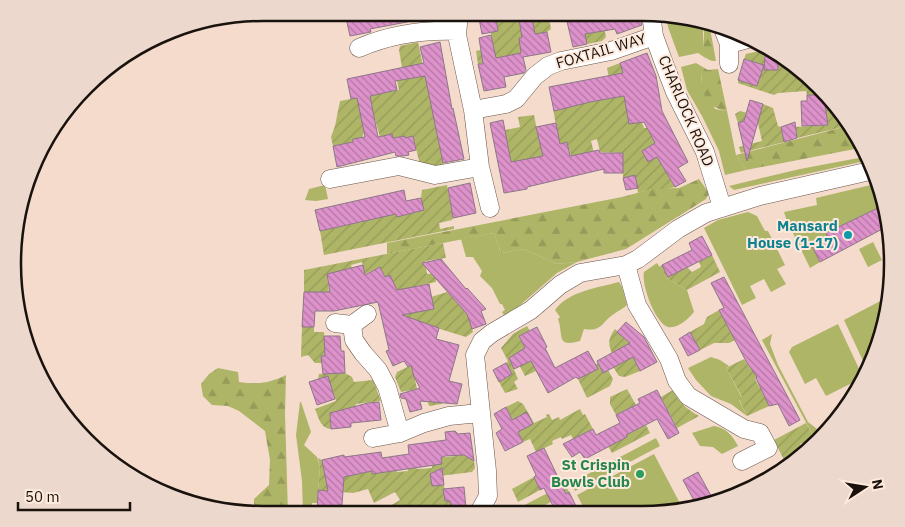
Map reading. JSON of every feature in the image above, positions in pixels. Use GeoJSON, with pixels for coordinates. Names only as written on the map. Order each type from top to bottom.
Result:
{"type":"FeatureCollection","features":[{"type":"Feature","properties":{"kind":"street"},"geometry":{"type":"LineString","coordinates":[[458,21],[456,31],[473,110],[480,167],[490,208]]}},
{"type":"Feature","properties":{"kind":"street","name":"CHARLOCK ROAD"},"geometry":{"type":"LineString","coordinates":[[652,22],[654,36],[675,92],[705,152],[722,207]]}},
{"type":"Feature","properties":{"kind":"street"},"geometry":{"type":"LineString","coordinates":[[359,48],[374,42],[430,30],[456,31]]}},
{"type":"Feature","properties":{"kind":"street","name":"FOXTAIL WAY"},"geometry":{"type":"LineString","coordinates":[[473,110],[506,104],[516,99],[535,76],[548,66],[561,61],[610,51],[654,36]]}},
{"type":"Feature","properties":{"kind":"street"},"geometry":{"type":"LineString","coordinates":[[726,37],[729,44],[729,64]]}},
{"type":"Feature","properties":{"kind":"street"},"geometry":{"type":"LineString","coordinates":[[729,44],[738,42]]}},
{"type":"Feature","properties":{"kind":"street"},"geometry":{"type":"LineString","coordinates":[[330,179],[398,166],[435,175],[480,167]]}},
{"type":"Feature","properties":{"kind":"street"},"geometry":{"type":"LineString","coordinates":[[482,506],[488,496],[487,471],[475,355],[482,341],[531,310],[560,285],[580,273],[626,265],[638,259],[684,226],[706,213],[760,196],[865,172]]}},
{"type":"Feature","properties":{"kind":"street"},"geometry":{"type":"LineString","coordinates":[[626,265],[638,305],[669,359],[677,381],[688,396],[744,429],[760,433],[768,448],[742,461]]}},
{"type":"Feature","properties":{"kind":"street"},"geometry":{"type":"LineString","coordinates":[[367,314],[343,324],[363,353],[378,370],[387,387],[400,433]]}},
{"type":"Feature","properties":{"kind":"street"},"geometry":{"type":"LineString","coordinates":[[373,438],[400,433],[424,423],[449,416],[480,413]]}},
{"type":"Feature","properties":{"kind":"green space"},"geometry":{"type":"Polygon","coordinates":[[[496,21],[550,21],[551,29],[547,32],[519,38],[522,53],[503,57],[506,74],[489,63],[478,64],[476,51],[493,47],[491,32],[498,31],[496,21]]]}},
{"type":"Feature","properties":{"kind":"green space"},"geometry":{"type":"Polygon","coordinates":[[[582,21],[603,21],[606,37],[602,41],[587,44],[582,21]]]}},
{"type":"Feature","properties":{"kind":"green space"},"geometry":{"type":"Polygon","coordinates":[[[667,23],[703,30],[707,59],[698,53],[679,57],[667,23]]]}},
{"type":"Feature","properties":{"kind":"green space"},"geometry":{"type":"Polygon","coordinates":[[[703,30],[711,32],[716,61],[708,59],[704,52],[703,30]]]}},
{"type":"Feature","properties":{"kind":"green space"},"geometry":{"type":"Polygon","coordinates":[[[418,42],[444,167],[420,165],[413,136],[393,138],[392,134],[380,137],[374,116],[362,138],[333,146],[331,137],[340,101],[399,90],[397,81],[404,79],[400,46],[418,42]]]}},
{"type":"Feature","properties":{"kind":"green space"},"geometry":{"type":"Polygon","coordinates":[[[758,51],[763,54],[765,70],[778,70],[778,63],[816,95],[807,95],[806,91],[774,95],[738,83],[738,80],[757,86],[760,78],[757,76],[761,64],[744,59],[746,54],[758,51]]]}},
{"type":"Feature","properties":{"kind":"green space"},"geometry":{"type":"Polygon","coordinates":[[[620,63],[644,128],[647,128],[670,172],[668,176],[675,187],[652,189],[638,193],[635,175],[623,178],[623,153],[600,152],[597,139],[591,141],[594,153],[590,152],[571,156],[567,142],[555,145],[557,157],[511,178],[505,130],[520,127],[518,117],[534,115],[539,140],[558,136],[553,109],[613,98],[607,68],[620,63]]]}},
{"type":"Feature","properties":{"kind":"green space"},"geometry":{"type":"Polygon","coordinates":[[[696,63],[701,66],[701,80],[715,109],[727,111],[736,155],[746,170],[725,175],[719,151],[687,90],[681,67],[696,63]]]}},
{"type":"Feature","properties":{"kind":"green space"},"geometry":{"type":"Polygon","coordinates":[[[701,66],[708,70],[718,69],[727,111],[719,109],[708,101],[703,89],[701,66]]]}},
{"type":"Feature","properties":{"kind":"green space"},"geometry":{"type":"Polygon","coordinates":[[[763,104],[773,108],[778,126],[781,127],[784,142],[741,153],[739,147],[762,141],[757,119],[738,123],[735,114],[740,111],[759,116],[763,104]]]}},
{"type":"Feature","properties":{"kind":"green space"},"geometry":{"type":"Polygon","coordinates":[[[825,105],[842,127],[797,138],[795,127],[828,125],[825,105]]]}},
{"type":"Feature","properties":{"kind":"green space"},"geometry":{"type":"Polygon","coordinates":[[[842,127],[855,149],[746,170],[736,155],[842,127]]]}},
{"type":"Feature","properties":{"kind":"green space"},"geometry":{"type":"Polygon","coordinates":[[[860,158],[861,162],[734,190],[729,186],[800,169],[860,158]]]}},
{"type":"Feature","properties":{"kind":"green space"},"geometry":{"type":"Polygon","coordinates":[[[699,179],[709,193],[706,199],[626,249],[577,262],[556,264],[524,249],[501,253],[494,233],[387,254],[387,243],[622,197],[652,189],[679,188],[699,179]]]}},
{"type":"Feature","properties":{"kind":"green space"},"geometry":{"type":"Polygon","coordinates":[[[325,185],[328,199],[305,200],[309,189],[325,185]]]}},
{"type":"Feature","properties":{"kind":"green space"},"geometry":{"type":"Polygon","coordinates":[[[447,185],[453,218],[452,220],[439,223],[440,229],[454,226],[454,229],[324,255],[320,231],[361,222],[356,201],[359,200],[364,221],[396,213],[397,217],[424,210],[421,198],[422,190],[447,185]]]}},
{"type":"Feature","properties":{"kind":"green space"},"geometry":{"type":"Polygon","coordinates":[[[871,185],[877,208],[826,233],[828,238],[812,246],[820,262],[810,268],[784,212],[817,205],[816,198],[871,185]]]}},
{"type":"Feature","properties":{"kind":"green space"},"geometry":{"type":"Polygon","coordinates":[[[748,212],[757,216],[765,231],[768,231],[785,265],[777,269],[786,284],[771,292],[764,279],[750,286],[756,298],[742,305],[704,228],[718,220],[748,212]]]}},
{"type":"Feature","properties":{"kind":"green space"},"geometry":{"type":"Polygon","coordinates":[[[494,233],[501,253],[524,249],[556,264],[577,262],[557,273],[517,308],[504,315],[502,312],[505,310],[502,304],[500,304],[492,288],[480,276],[482,271],[473,257],[466,257],[461,239],[494,233]]]}},
{"type":"Feature","properties":{"kind":"green space"},"geometry":{"type":"Polygon","coordinates":[[[873,242],[882,260],[868,267],[859,249],[873,242]]]}},
{"type":"Feature","properties":{"kind":"green space"},"geometry":{"type":"Polygon","coordinates":[[[443,243],[446,258],[425,261],[427,274],[435,273],[436,282],[416,286],[402,302],[390,275],[385,277],[380,267],[365,274],[362,262],[351,265],[354,276],[327,274],[329,292],[304,292],[304,270],[443,243]]]}},
{"type":"Feature","properties":{"kind":"green space"},"geometry":{"type":"Polygon","coordinates":[[[712,255],[720,272],[687,290],[666,278],[659,267],[662,265],[687,267],[692,272],[701,267],[699,262],[712,255]]]}},
{"type":"Feature","properties":{"kind":"green space"},"geometry":{"type":"Polygon","coordinates":[[[657,263],[666,278],[687,290],[694,312],[679,325],[668,327],[663,324],[654,311],[647,294],[644,272],[657,263]]]}},
{"type":"Feature","properties":{"kind":"green space"},"geometry":{"type":"Polygon","coordinates":[[[619,282],[627,305],[598,328],[584,329],[580,341],[567,343],[564,341],[558,319],[560,317],[555,310],[568,298],[576,294],[619,282]]]}},
{"type":"Feature","properties":{"kind":"green space"},"geometry":{"type":"Polygon","coordinates":[[[447,292],[460,306],[464,303],[473,332],[466,337],[427,325],[424,336],[444,341],[439,359],[444,394],[442,404],[429,406],[421,379],[415,380],[417,389],[401,392],[395,377],[397,372],[418,362],[404,314],[433,309],[431,297],[447,292]]]}},
{"type":"Feature","properties":{"kind":"green space"},"geometry":{"type":"Polygon","coordinates":[[[881,301],[871,341],[863,361],[844,320],[881,301]]]}},
{"type":"Feature","properties":{"kind":"green space"},"geometry":{"type":"Polygon","coordinates":[[[719,310],[735,340],[729,343],[714,343],[700,350],[690,332],[704,324],[707,317],[719,310]]]}},
{"type":"Feature","properties":{"kind":"green space"},"geometry":{"type":"Polygon","coordinates":[[[838,324],[860,370],[852,383],[826,396],[816,378],[805,384],[789,352],[792,347],[838,324]]]}},
{"type":"Feature","properties":{"kind":"green space"},"geometry":{"type":"Polygon","coordinates":[[[527,326],[530,331],[519,337],[538,373],[536,371],[525,376],[514,355],[509,358],[518,379],[514,382],[518,389],[505,393],[499,382],[512,374],[501,348],[513,334],[527,326]]]}},
{"type":"Feature","properties":{"kind":"green space"},"geometry":{"type":"Polygon","coordinates":[[[302,327],[314,327],[314,332],[324,332],[325,356],[321,356],[322,363],[315,363],[308,355],[301,357],[302,327]]]}},
{"type":"Feature","properties":{"kind":"green space"},"geometry":{"type":"Polygon","coordinates":[[[615,329],[632,345],[639,357],[635,360],[640,371],[625,377],[619,376],[613,367],[618,364],[609,343],[615,329]]]}},
{"type":"Feature","properties":{"kind":"green space"},"geometry":{"type":"Polygon","coordinates":[[[772,334],[770,344],[778,365],[808,422],[818,430],[813,435],[762,340],[772,334]]]}},
{"type":"Feature","properties":{"kind":"green space"},"geometry":{"type":"Polygon","coordinates":[[[711,357],[729,366],[726,368],[742,398],[739,400],[747,416],[731,404],[711,396],[688,368],[711,357]]]}},
{"type":"Feature","properties":{"kind":"green space"},"geometry":{"type":"Polygon","coordinates":[[[744,359],[751,369],[753,368],[758,377],[755,379],[760,388],[762,387],[769,406],[747,416],[739,399],[742,397],[726,368],[744,359]]]}},
{"type":"Feature","properties":{"kind":"green space"},"geometry":{"type":"Polygon","coordinates":[[[598,363],[603,372],[608,370],[613,379],[610,386],[587,398],[578,379],[597,369],[596,364],[598,363]]]}},
{"type":"Feature","properties":{"kind":"green space"},"geometry":{"type":"Polygon","coordinates":[[[218,368],[238,372],[239,382],[246,383],[263,383],[286,375],[285,414],[288,506],[254,505],[254,499],[269,485],[270,460],[265,431],[239,411],[228,406],[212,405],[203,396],[201,384],[209,374],[218,368]]]}},
{"type":"Feature","properties":{"kind":"green space"},"geometry":{"type":"Polygon","coordinates":[[[345,373],[352,377],[354,382],[373,380],[381,401],[356,404],[350,414],[330,416],[331,429],[324,427],[315,409],[336,401],[333,391],[330,392],[325,377],[318,379],[319,374],[345,373]]]}},
{"type":"Feature","properties":{"kind":"green space"},"geometry":{"type":"Polygon","coordinates":[[[627,389],[636,405],[616,415],[610,404],[610,397],[627,389]]]}},
{"type":"Feature","properties":{"kind":"green space"},"geometry":{"type":"Polygon","coordinates":[[[673,390],[684,405],[699,416],[677,428],[661,397],[673,390]]]}},
{"type":"Feature","properties":{"kind":"green space"},"geometry":{"type":"Polygon","coordinates":[[[518,401],[523,404],[534,423],[547,417],[546,415],[549,414],[552,420],[559,417],[560,420],[580,409],[593,429],[573,439],[571,435],[562,439],[561,437],[552,441],[553,444],[536,452],[530,439],[523,442],[506,407],[518,401]]]}},
{"type":"Feature","properties":{"kind":"green space"},"geometry":{"type":"Polygon","coordinates":[[[301,402],[311,432],[304,445],[317,457],[320,467],[317,503],[312,503],[312,506],[303,506],[302,481],[296,435],[301,402]]]}},
{"type":"Feature","properties":{"kind":"green space"},"geometry":{"type":"Polygon","coordinates":[[[806,423],[813,435],[800,444],[801,446],[784,460],[774,440],[806,423]]]}},
{"type":"Feature","properties":{"kind":"green space"},"geometry":{"type":"Polygon","coordinates":[[[646,425],[650,433],[612,453],[608,446],[646,425]]]}},
{"type":"Feature","properties":{"kind":"green space"},"geometry":{"type":"Polygon","coordinates":[[[714,426],[722,428],[728,433],[738,446],[722,454],[713,447],[700,446],[692,433],[714,426]]]}},
{"type":"Feature","properties":{"kind":"green space"},"geometry":{"type":"Polygon","coordinates":[[[656,438],[660,446],[575,491],[571,483],[656,438]]]}},
{"type":"Feature","properties":{"kind":"green space"},"geometry":{"type":"Polygon","coordinates":[[[430,451],[436,458],[457,456],[465,452],[465,456],[468,457],[473,454],[475,468],[472,472],[431,477],[432,486],[444,485],[445,501],[450,501],[451,506],[390,506],[400,500],[395,492],[374,503],[368,489],[353,493],[318,490],[320,467],[318,458],[322,460],[326,479],[368,472],[370,461],[372,474],[394,471],[393,461],[396,460],[397,472],[408,471],[406,459],[416,466],[417,469],[432,468],[430,451]]]}},
{"type":"Feature","properties":{"kind":"green space","name":"St Crispin Bowls Club"},"geometry":{"type":"Polygon","coordinates":[[[654,454],[680,503],[642,506],[583,506],[577,495],[654,454]]]}},
{"type":"Feature","properties":{"kind":"green space"},"geometry":{"type":"Polygon","coordinates":[[[534,477],[540,490],[518,502],[512,489],[534,477]]]}},
{"type":"Feature","properties":{"kind":"green space"},"geometry":{"type":"Polygon","coordinates":[[[565,484],[569,492],[544,506],[523,506],[565,484]]]}},
{"type":"Feature","properties":{"kind":"building"},"geometry":{"type":"Polygon","coordinates":[[[347,21],[412,21],[370,29],[371,32],[350,36],[347,21]]]}},
{"type":"Feature","properties":{"kind":"building"},"geometry":{"type":"Polygon","coordinates":[[[480,21],[496,21],[498,31],[482,34],[480,21]]]}},
{"type":"Feature","properties":{"kind":"building"},"geometry":{"type":"Polygon","coordinates":[[[519,21],[533,21],[535,34],[547,32],[551,52],[523,57],[526,70],[524,73],[504,77],[506,87],[484,91],[478,64],[483,64],[479,38],[491,35],[496,58],[521,53],[519,38],[522,38],[519,21]]]}},
{"type":"Feature","properties":{"kind":"building"},"geometry":{"type":"Polygon","coordinates":[[[567,21],[641,21],[642,25],[617,34],[615,29],[585,34],[587,44],[573,47],[567,21]]]}},
{"type":"Feature","properties":{"kind":"building"},"geometry":{"type":"Polygon","coordinates":[[[440,42],[452,109],[464,159],[443,163],[425,76],[395,81],[397,90],[370,96],[378,137],[392,134],[393,138],[413,136],[416,150],[408,152],[409,155],[396,156],[395,152],[337,167],[333,146],[353,142],[353,139],[365,137],[357,98],[351,99],[347,79],[424,63],[420,47],[440,42]]]}},
{"type":"Feature","properties":{"kind":"building"},"geometry":{"type":"Polygon","coordinates":[[[647,53],[656,76],[662,111],[688,162],[678,168],[686,181],[675,187],[657,157],[648,162],[642,151],[655,143],[644,122],[629,124],[624,96],[554,111],[549,87],[623,73],[620,63],[647,53]]]}},
{"type":"Feature","properties":{"kind":"building"},"geometry":{"type":"Polygon","coordinates":[[[765,55],[778,63],[778,70],[764,70],[765,55]]]}},
{"type":"Feature","properties":{"kind":"building"},"geometry":{"type":"Polygon","coordinates":[[[744,59],[764,65],[757,86],[738,80],[744,59]]]}},
{"type":"Feature","properties":{"kind":"building"},"geometry":{"type":"Polygon","coordinates":[[[807,95],[816,95],[824,104],[828,125],[802,126],[801,101],[807,101],[807,95]]]}},
{"type":"Feature","properties":{"kind":"building"},"geometry":{"type":"Polygon","coordinates":[[[750,100],[763,104],[747,161],[738,123],[744,121],[750,100]]]}},
{"type":"Feature","properties":{"kind":"building"},"geometry":{"type":"Polygon","coordinates":[[[503,120],[511,162],[543,156],[536,127],[556,123],[560,144],[567,142],[570,156],[599,150],[600,153],[623,153],[623,173],[604,173],[604,169],[504,193],[490,123],[503,120]]]}},
{"type":"Feature","properties":{"kind":"building"},"geometry":{"type":"Polygon","coordinates":[[[795,122],[797,138],[784,142],[781,127],[795,122]]]}},
{"type":"Feature","properties":{"kind":"building"},"geometry":{"type":"Polygon","coordinates":[[[635,175],[638,188],[626,190],[623,178],[635,175]]]}},
{"type":"Feature","properties":{"kind":"building"},"geometry":{"type":"Polygon","coordinates":[[[470,183],[476,213],[453,218],[448,188],[470,183]]]}},
{"type":"Feature","properties":{"kind":"building"},"geometry":{"type":"Polygon","coordinates":[[[404,190],[406,201],[421,198],[424,210],[397,217],[396,214],[320,231],[315,210],[404,190]]]}},
{"type":"Feature","properties":{"kind":"building","name":"Mansard House (1-17)"},"geometry":{"type":"Polygon","coordinates":[[[877,208],[882,229],[820,262],[812,246],[828,238],[826,233],[877,208]]]}},
{"type":"Feature","properties":{"kind":"building"},"geometry":{"type":"Polygon","coordinates":[[[702,236],[712,255],[668,277],[662,265],[692,250],[689,243],[702,236]]]}},
{"type":"Feature","properties":{"kind":"building"},"geometry":{"type":"Polygon","coordinates":[[[441,259],[486,309],[481,311],[486,324],[472,329],[467,314],[422,263],[441,259]]]}},
{"type":"Feature","properties":{"kind":"building"},"geometry":{"type":"Polygon","coordinates":[[[363,265],[365,275],[380,267],[385,277],[390,275],[397,290],[429,284],[434,309],[402,315],[439,328],[436,339],[459,345],[449,381],[462,384],[457,404],[420,401],[422,409],[410,412],[406,399],[401,398],[400,394],[420,388],[414,377],[411,365],[408,367],[404,361],[393,366],[386,351],[389,350],[378,302],[334,311],[315,311],[314,327],[302,327],[304,292],[330,292],[327,274],[363,265]]]}},
{"type":"Feature","properties":{"kind":"building"},"geometry":{"type":"Polygon","coordinates":[[[724,277],[800,420],[789,426],[778,404],[769,406],[757,377],[746,361],[719,310],[724,308],[711,283],[724,277]]]}},
{"type":"Feature","properties":{"kind":"building"},"geometry":{"type":"Polygon","coordinates":[[[626,322],[644,337],[657,362],[640,371],[633,357],[603,373],[597,361],[630,343],[617,332],[626,322]]]}},
{"type":"Feature","properties":{"kind":"building"},"geometry":{"type":"Polygon","coordinates":[[[537,327],[555,368],[588,351],[598,369],[578,379],[576,377],[548,393],[531,361],[514,369],[509,358],[525,348],[519,336],[537,327]]]}},
{"type":"Feature","properties":{"kind":"building"},"geometry":{"type":"Polygon","coordinates":[[[690,332],[700,350],[688,356],[679,339],[690,332]]]}},
{"type":"Feature","properties":{"kind":"building"},"geometry":{"type":"Polygon","coordinates":[[[324,336],[340,336],[341,351],[344,351],[345,373],[323,374],[321,356],[325,356],[324,336]]]}},
{"type":"Feature","properties":{"kind":"building"},"geometry":{"type":"Polygon","coordinates":[[[506,363],[512,374],[499,382],[493,370],[506,363]]]}},
{"type":"Feature","properties":{"kind":"building"},"geometry":{"type":"Polygon","coordinates":[[[328,376],[335,399],[317,405],[309,382],[328,376]]]}},
{"type":"Feature","properties":{"kind":"building"},"geometry":{"type":"Polygon","coordinates":[[[657,390],[679,433],[668,439],[657,419],[585,459],[580,452],[572,457],[563,444],[593,429],[596,435],[620,423],[616,415],[640,403],[638,399],[657,390]]]}},
{"type":"Feature","properties":{"kind":"building"},"geometry":{"type":"Polygon","coordinates":[[[379,402],[381,420],[351,423],[351,427],[331,429],[330,413],[379,402]]]}},
{"type":"Feature","properties":{"kind":"building"},"geometry":{"type":"Polygon","coordinates":[[[506,407],[512,420],[527,412],[533,424],[518,432],[523,442],[505,451],[496,433],[502,429],[494,414],[506,407]]]}},
{"type":"Feature","properties":{"kind":"building"},"geometry":{"type":"Polygon","coordinates":[[[445,432],[470,433],[474,461],[464,455],[445,456],[441,458],[442,464],[372,474],[372,471],[344,477],[342,505],[317,506],[318,490],[328,491],[322,460],[344,455],[344,457],[381,452],[382,458],[409,454],[408,445],[446,440],[445,432]]]}},
{"type":"Feature","properties":{"kind":"building"},"geometry":{"type":"Polygon","coordinates":[[[544,448],[566,494],[569,492],[576,506],[553,506],[544,488],[540,490],[534,477],[536,475],[527,456],[544,448]]]}},
{"type":"Feature","properties":{"kind":"building"},"geometry":{"type":"Polygon","coordinates":[[[442,468],[444,485],[432,486],[430,474],[442,468]]]}},
{"type":"Feature","properties":{"kind":"building"},"geometry":{"type":"Polygon","coordinates":[[[698,472],[711,495],[694,500],[683,480],[698,472]]]}},
{"type":"Feature","properties":{"kind":"building"},"geometry":{"type":"Polygon","coordinates":[[[464,487],[466,506],[451,506],[450,501],[445,501],[443,489],[464,487]]]}},
{"type":"Feature","properties":{"kind":"place","name":"Mansard House (1-17)"},"geometry":{"type":"Point","coordinates":[848,235]}},
{"type":"Feature","properties":{"kind":"place","name":"St Crispin Bowls Club"},"geometry":{"type":"Point","coordinates":[640,474]}}]}
